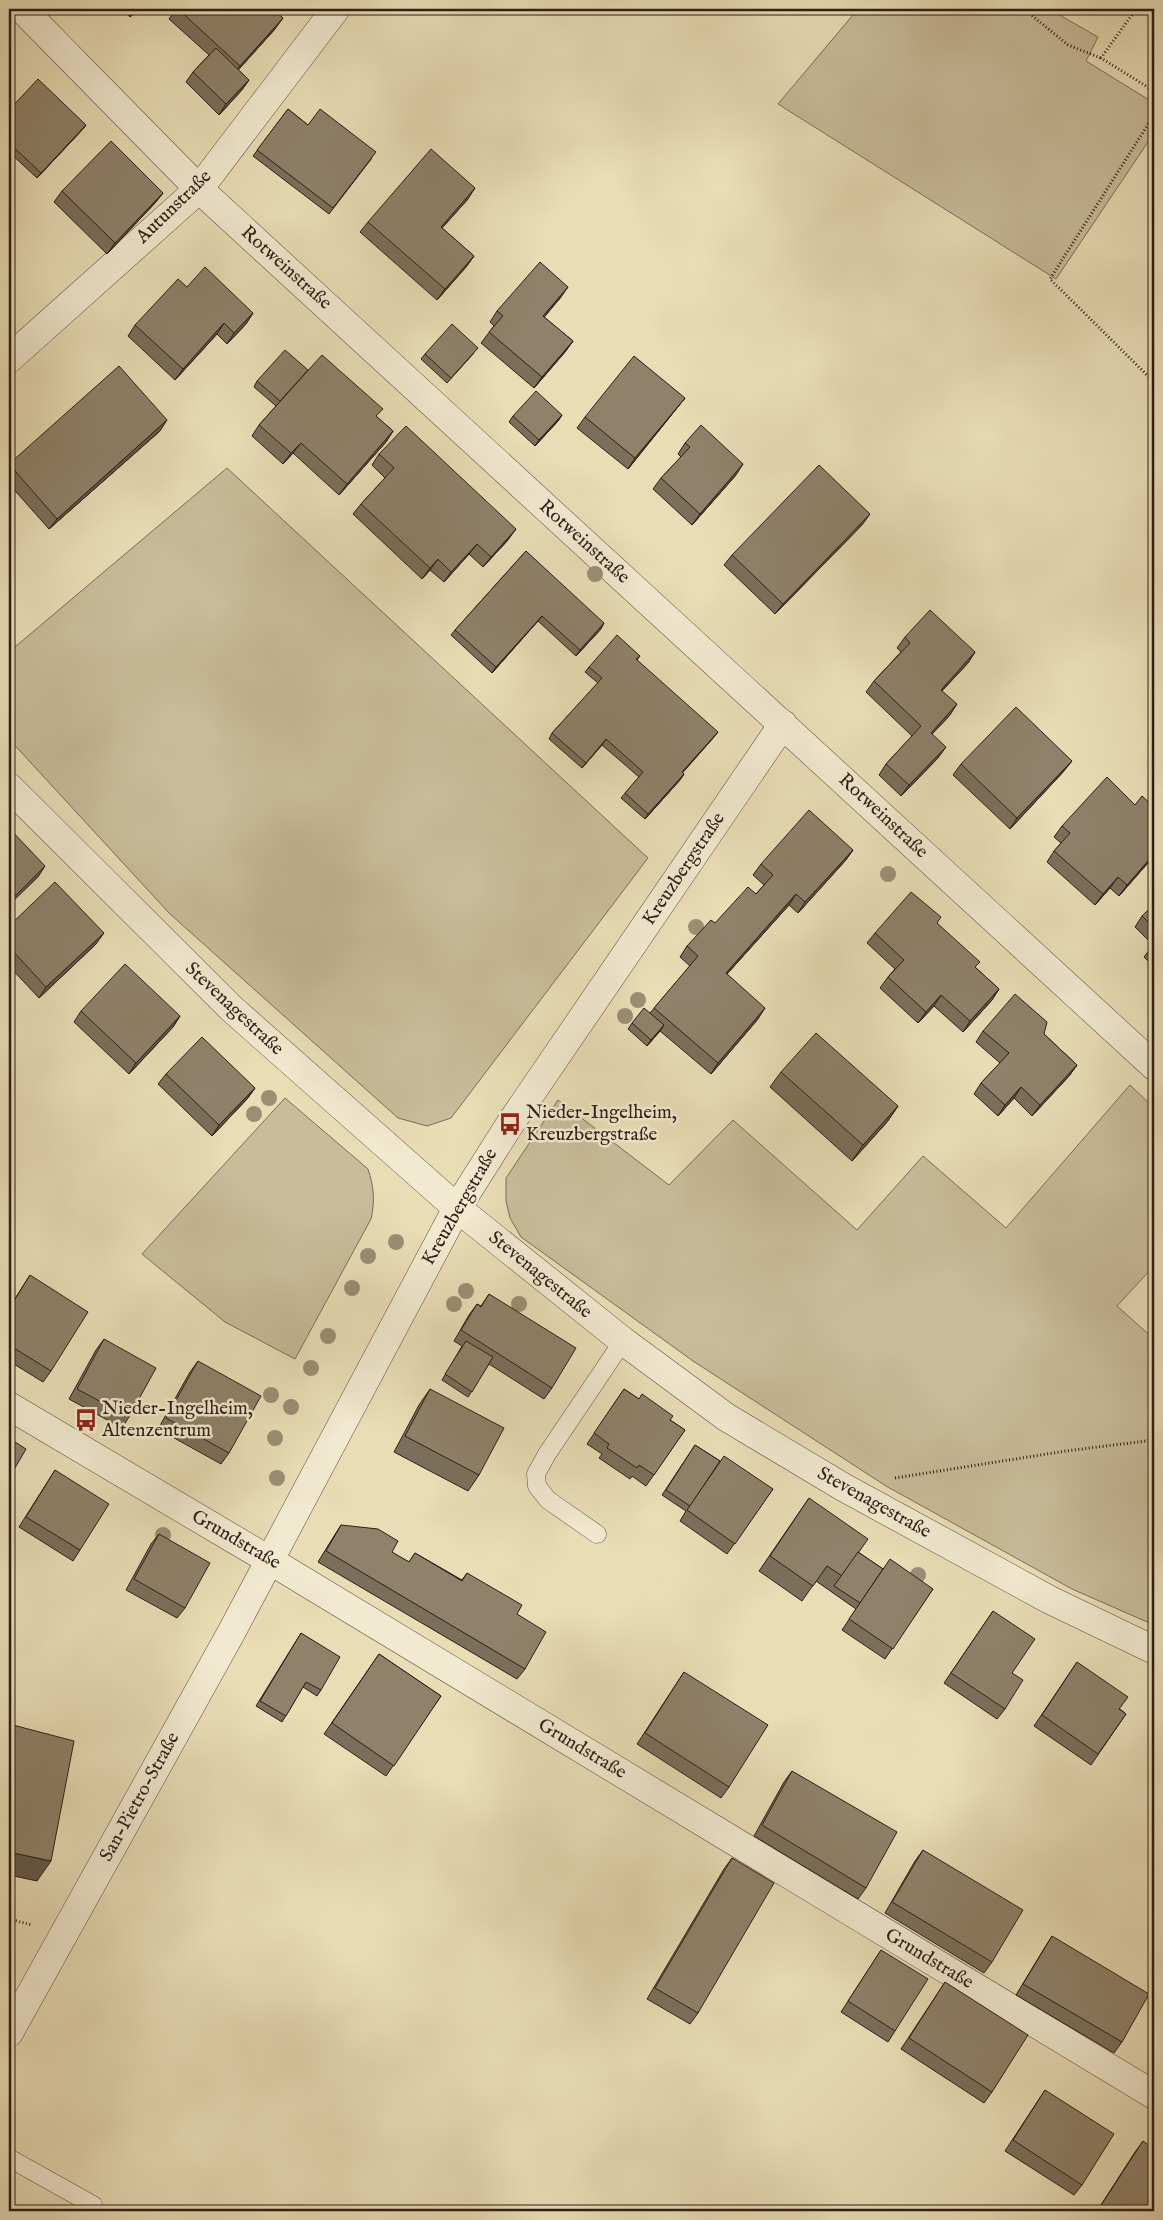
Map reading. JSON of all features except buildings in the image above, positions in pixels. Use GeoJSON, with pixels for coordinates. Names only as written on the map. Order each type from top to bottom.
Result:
{"type":"FeatureCollection","features":[{"type":"Feature","properties":{"kind":"street","name":"Rotweinstraße"},"geometry":{"type":"LineString","coordinates":[[22,9],[199,188],[1154,1066]]}},
{"type":"Feature","properties":{"kind":"street","name":"Autunstraße"},"geometry":{"type":"LineString","coordinates":[[9,359],[199,188],[335,10]]}},
{"type":"Feature","properties":{"kind":"street","name":"Kreuzbergstraße"},"geometry":{"type":"LineString","coordinates":[[269,1560],[457,1208],[510,1124],[783,724]]}},
{"type":"Feature","properties":{"kind":"street","name":"Stevenagestraße"},"geometry":{"type":"LineString","coordinates":[[9,787],[232,1010],[457,1208],[622,1341],[726,1416],[843,1487],[1050,1600],[1154,1650]]}},
{"type":"Feature","properties":{"kind":"street","name":"Grundstraße"},"geometry":{"type":"LineString","coordinates":[[9,1406],[269,1560],[1154,2095]]}},
{"type":"Feature","properties":{"kind":"street","name":"San-Pietro-Straße"},"geometry":{"type":"LineString","coordinates":[[9,2034],[231,1633],[269,1560]]}},
{"type":"Feature","properties":{"kind":"lane"},"geometry":{"type":"LineString","coordinates":[[597,1534],[548,1500],[537,1486],[536,1474],[547,1454],[622,1341]]}},
{"type":"Feature","properties":{"kind":"lane"},"geometry":{"type":"LineString","coordinates":[[9,2158],[92,2205]]}},
{"type":"Feature","properties":{"kind":"path"},"geometry":{"type":"LineString","coordinates":[[1024,9],[1068,45],[1101,58],[1154,91]]}},
{"type":"Feature","properties":{"kind":"path"},"geometry":{"type":"LineString","coordinates":[[1101,58],[1136,9]]}},
{"type":"Feature","properties":{"kind":"path"},"geometry":{"type":"LineString","coordinates":[[1154,115],[1050,279],[1154,382]]}},
{"type":"Feature","properties":{"kind":"path"},"geometry":{"type":"LineString","coordinates":[[891,1479],[1066,1451],[1154,1440]]}},
{"type":"Feature","properties":{"kind":"shaded area"},"geometry":{"type":"Polygon","coordinates":[[[858,9],[1049,9],[1098,37],[1086,61],[1154,103],[1154,133],[1056,279],[778,104],[858,9]]]}},
{"type":"Feature","properties":{"kind":"shaded area"},"geometry":{"type":"Polygon","coordinates":[[[227,468],[648,858],[451,1118],[427,1126],[398,1118],[169,913],[9,739],[9,652],[227,468]]]}},
{"type":"Feature","properties":{"kind":"shaded area"},"geometry":{"type":"Polygon","coordinates":[[[1130,1085],[1154,1108],[1154,1266],[1117,1306],[1154,1339],[1154,1625],[1072,1589],[886,1486],[693,1361],[521,1237],[510,1218],[506,1201],[506,1178],[558,1100],[669,1185],[733,1120],[857,1230],[923,1156],[1006,1228],[1130,1085]]]}},
{"type":"Feature","properties":{"kind":"shaded area"},"geometry":{"type":"Polygon","coordinates":[[[285,1098],[368,1169],[373,1194],[371,1219],[295,1359],[225,1322],[142,1254],[285,1098]]]}},
{"type":"Feature","properties":{"kind":"place","name":"Nieder-Ingelheim, Kreuzbergstraße"},"geometry":{"type":"Point","coordinates":[510,1124]}},
{"type":"Feature","properties":{"kind":"place","name":"Nieder-Ingelheim, Altenzentrum"},"geometry":{"type":"Point","coordinates":[86,1420]}}]}
